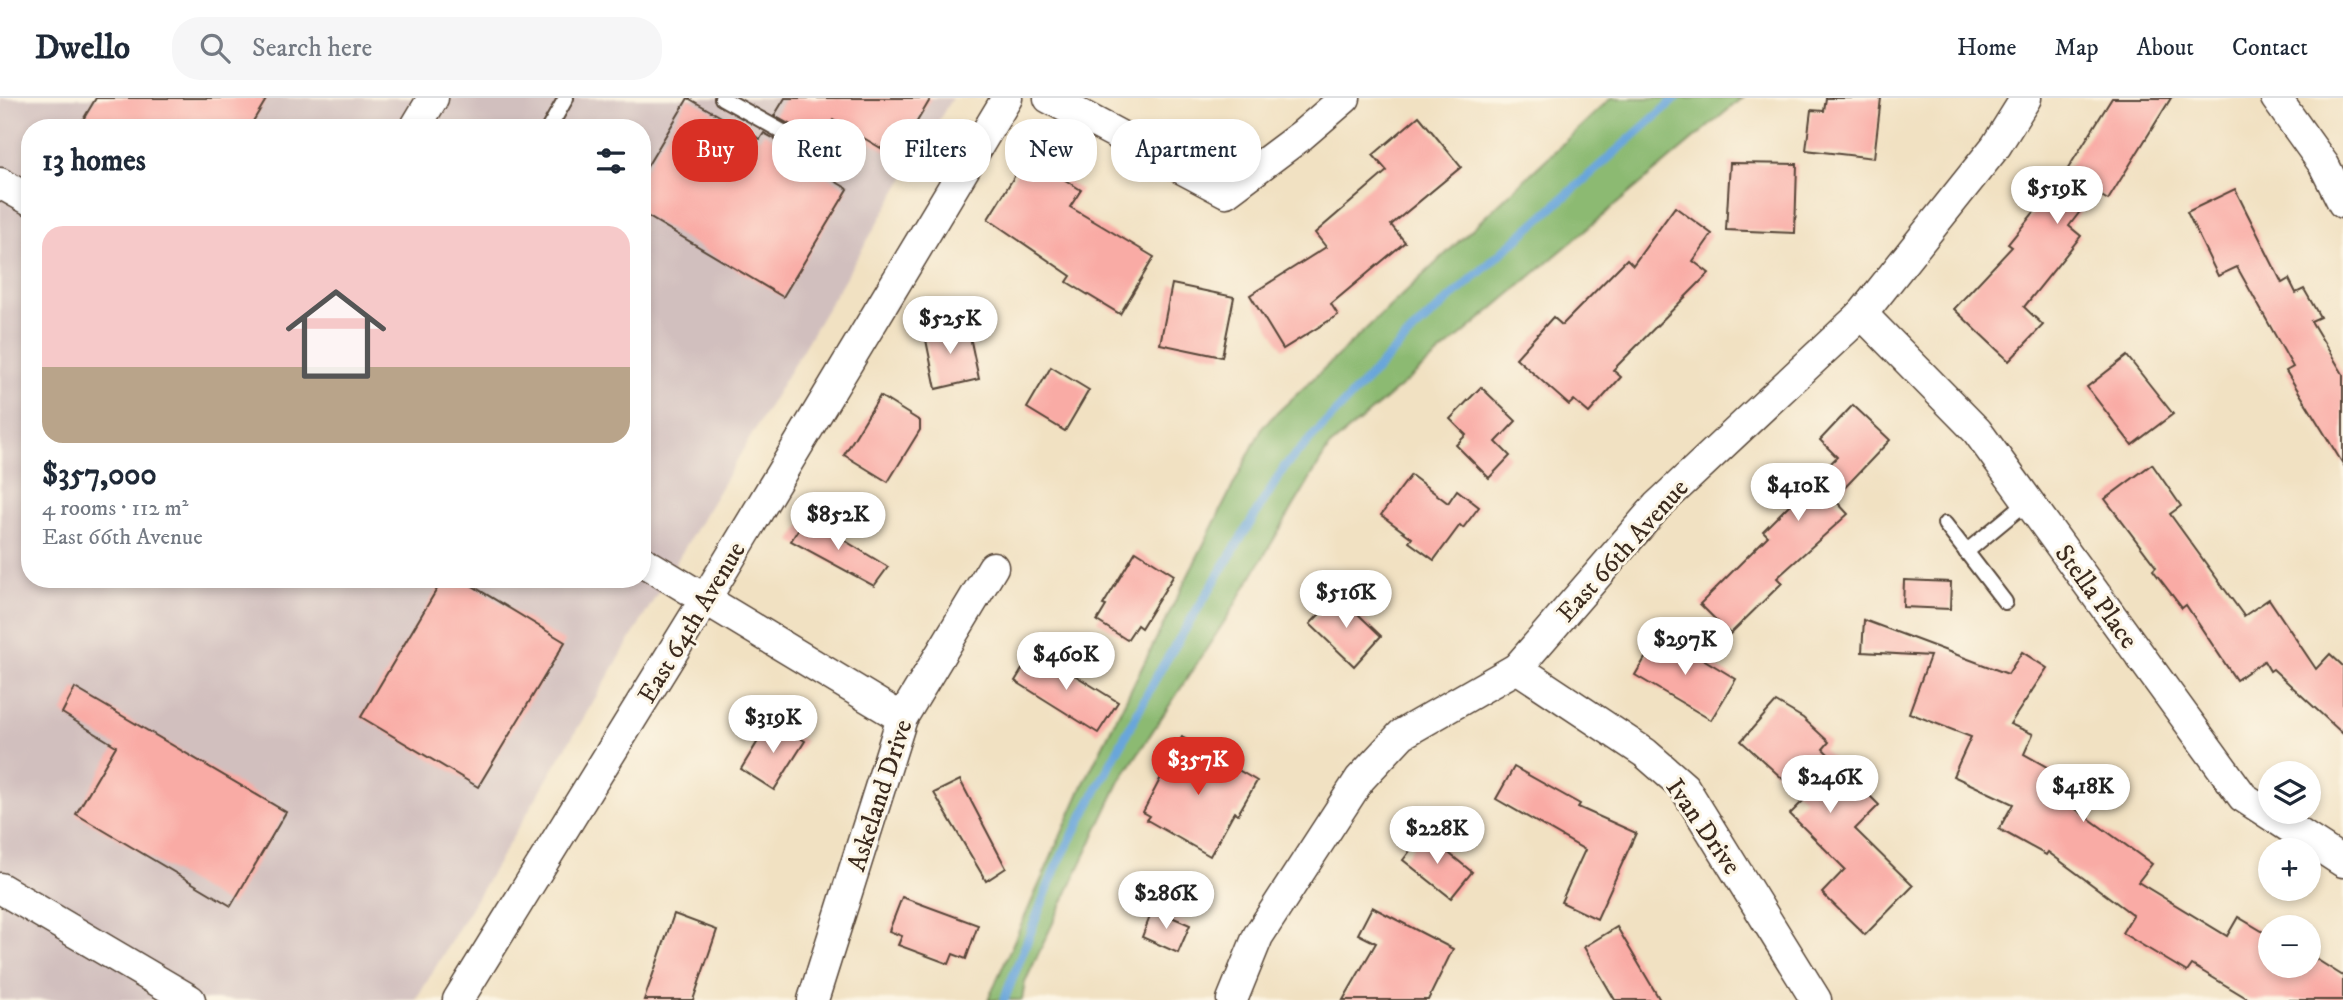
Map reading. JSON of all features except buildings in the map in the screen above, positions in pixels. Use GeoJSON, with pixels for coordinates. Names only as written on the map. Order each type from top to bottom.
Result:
{"type":"FeatureCollection","features":[{"type":"Feature","properties":{"kind":"street"},"geometry":{"type":"LineString","coordinates":[[420,119],[433,98]]}},
{"type":"Feature","properties":{"kind":"street","name":"East 64th Avenue"},"geometry":{"type":"LineString","coordinates":[[458,1000],[706,598],[1007,98]]}},
{"type":"Feature","properties":{"kind":"street"},"geometry":{"type":"LineString","coordinates":[[1049,98],[1226,192],[1302,135],[1345,98]]}},
{"type":"Feature","properties":{"kind":"street","name":"East 66th Avenue"},"geometry":{"type":"LineString","coordinates":[[1232,1000],[1258,936],[1360,779],[1402,734],[1517,668],[1657,506],[1862,314],[1996,146],[2026,98]]}},
{"type":"Feature","properties":{"kind":"street"},"geometry":{"type":"LineString","coordinates":[[2277,98],[2324,165],[2343,203]]}},
{"type":"Feature","properties":{"kind":"street"},"geometry":{"type":"LineString","coordinates":[[0,183],[21,195]]}},
{"type":"Feature","properties":{"kind":"street","name":"Stella Place"},"geometry":{"type":"LineString","coordinates":[[1862,314],[1977,431],[2243,797],[2343,862]]}},
{"type":"Feature","properties":{"kind":"street"},"geometry":{"type":"LineString","coordinates":[[651,566],[902,718]]}},
{"type":"Feature","properties":{"kind":"street","name":"Askeland Drive"},"geometry":{"type":"LineString","coordinates":[[813,1000],[902,718],[993,567]]}},
{"type":"Feature","properties":{"kind":"street","name":"Ivan Drive"},"geometry":{"type":"LineString","coordinates":[[1517,668],[1645,753],[1684,787],[1816,1000]]}},
{"type":"Feature","properties":{"kind":"street"},"geometry":{"type":"LineString","coordinates":[[0,888],[190,1000]]}},
{"type":"Feature","properties":{"kind":"lane"},"geometry":{"type":"LineString","coordinates":[[554,119],[566,98]]}},
{"type":"Feature","properties":{"kind":"lane"},"geometry":{"type":"LineString","coordinates":[[722,98],[772,126]]}},
{"type":"Feature","properties":{"kind":"lane"},"geometry":{"type":"LineString","coordinates":[[1966,552],[2028,501]]}},
{"type":"Feature","properties":{"kind":"lane"},"geometry":{"type":"LineString","coordinates":[[1945,524],[2005,602]]}},
{"type":"Feature","properties":{"kind":"shaded area"},"geometry":{"type":"Polygon","coordinates":[[[0,98],[952,98],[940,119],[880,119],[880,182],[902,182],[416,1000],[0,1000],[0,98]]]}},
{"type":"Feature","properties":{"kind":"green space"},"geometry":{"type":"Polygon","coordinates":[[[1611,98],[1742,98],[1329,447],[1228,616],[1120,781],[1025,982],[1022,1000],[988,1000],[1084,783],[1263,426],[1611,98]]]}},
{"type":"Feature","properties":{"kind":"waterway"},"geometry":{"type":"LineString","coordinates":[[1004,1000],[1056,867],[1159,672],[1285,466],[1411,333],[1676,98]]}}]}
